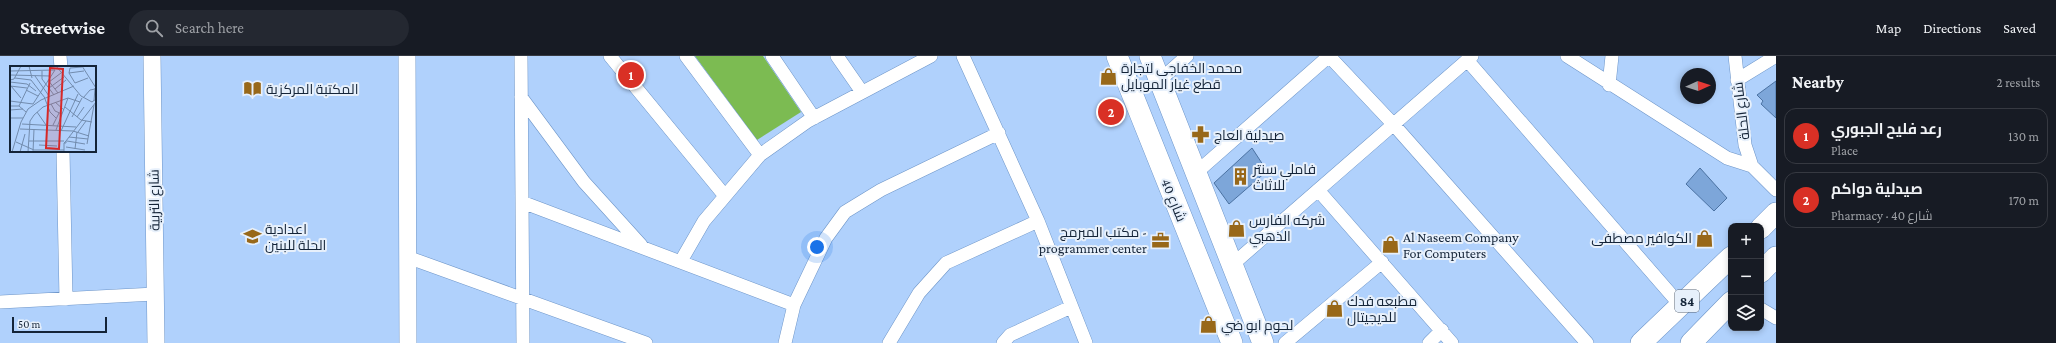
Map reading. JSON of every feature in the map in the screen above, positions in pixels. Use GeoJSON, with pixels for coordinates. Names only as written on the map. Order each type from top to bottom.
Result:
{"type":"FeatureCollection","features":[{"type":"Feature","properties":{"kind":"main road","name":"شارع 40"},"geometry":{"type":"LineString","coordinates":[[1117,56],[1232,343]]}},
{"type":"Feature","properties":{"kind":"main road"},"geometry":{"type":"LineString","coordinates":[[1150,56],[1198,172],[1263,343]]}},
{"type":"Feature","properties":{"kind":"main road"},"geometry":{"type":"LineString","coordinates":[[1764,225],[1776,213]]}},
{"type":"Feature","properties":{"kind":"main road"},"geometry":{"type":"LineString","coordinates":[[1764,269],[1776,256]]}},
{"type":"Feature","properties":{"kind":"main road","name":"84"},"geometry":{"type":"LineString","coordinates":[[1642,343],[1729,259]]}},
{"type":"Feature","properties":{"kind":"main road","name":"84"},"geometry":{"type":"LineString","coordinates":[[1691,343],[1728,305]]}},
{"type":"Feature","properties":{"kind":"street"},"geometry":{"type":"LineString","coordinates":[[60,56],[61,66]]}},
{"type":"Feature","properties":{"kind":"street","name":"شارع التربية"},"geometry":{"type":"LineString","coordinates":[[152,56],[156,343]]}},
{"type":"Feature","properties":{"kind":"street"},"geometry":{"type":"LineString","coordinates":[[407,56],[408,343]]}},
{"type":"Feature","properties":{"kind":"street"},"geometry":{"type":"LineString","coordinates":[[521,56],[523,343]]}},
{"type":"Feature","properties":{"kind":"street"},"geometry":{"type":"LineString","coordinates":[[610,56],[726,196]]}},
{"type":"Feature","properties":{"kind":"street"},"geometry":{"type":"LineString","coordinates":[[686,56],[760,155]]}},
{"type":"Feature","properties":{"kind":"street"},"geometry":{"type":"LineString","coordinates":[[772,56],[814,118]]}},
{"type":"Feature","properties":{"kind":"street"},"geometry":{"type":"LineString","coordinates":[[837,56],[862,92]]}},
{"type":"Feature","properties":{"kind":"street"},"geometry":{"type":"LineString","coordinates":[[681,261],[704,221],[760,155],[814,118],[931,56]]}},
{"type":"Feature","properties":{"kind":"street"},"geometry":{"type":"LineString","coordinates":[[964,56],[1038,221],[1086,343]]}},
{"type":"Feature","properties":{"kind":"street"},"geometry":{"type":"LineString","coordinates":[[1161,80],[1187,56]]}},
{"type":"Feature","properties":{"kind":"street"},"geometry":{"type":"LineString","coordinates":[[1198,172],[1329,56],[1394,125],[1587,343]]}},
{"type":"Feature","properties":{"kind":"street"},"geometry":{"type":"LineString","coordinates":[[1567,56],[1609,85],[1727,158],[1752,166],[1776,190]]}},
{"type":"Feature","properties":{"kind":"street"},"geometry":{"type":"LineString","coordinates":[[1609,85],[1612,56]]}},
{"type":"Feature","properties":{"kind":"street","name":"شارع الحلة"},"geometry":{"type":"LineString","coordinates":[[1735,56],[1745,145],[1752,166]]}},
{"type":"Feature","properties":{"kind":"street"},"geometry":{"type":"LineString","coordinates":[[1737,80],[1776,56]]}},
{"type":"Feature","properties":{"kind":"street"},"geometry":{"type":"LineString","coordinates":[[1233,264],[1470,58],[1681,306]]}},
{"type":"Feature","properties":{"kind":"street"},"geometry":{"type":"LineString","coordinates":[[521,97],[584,182],[642,246]]}},
{"type":"Feature","properties":{"kind":"street"},"geometry":{"type":"LineString","coordinates":[[785,343],[794,304],[826,238],[845,212],[881,190],[999,133]]}},
{"type":"Feature","properties":{"kind":"street"},"geometry":{"type":"LineString","coordinates":[[63,152],[66,299]]}},
{"type":"Feature","properties":{"kind":"street"},"geometry":{"type":"LineString","coordinates":[[1318,190],[1452,343]]}},
{"type":"Feature","properties":{"kind":"street"},"geometry":{"type":"LineString","coordinates":[[522,202],[794,304]]}},
{"type":"Feature","properties":{"kind":"street"},"geometry":{"type":"LineString","coordinates":[[889,343],[919,293],[946,263],[1038,221]]}},
{"type":"Feature","properties":{"kind":"street"},"geometry":{"type":"LineString","coordinates":[[407,257],[646,343]]}},
{"type":"Feature","properties":{"kind":"street"},"geometry":{"type":"LineString","coordinates":[[1285,343],[1382,262]]}},
{"type":"Feature","properties":{"kind":"street"},"geometry":{"type":"LineString","coordinates":[[0,302],[155,294]]}},
{"type":"Feature","properties":{"kind":"street"},"geometry":{"type":"LineString","coordinates":[[1003,343],[1010,335],[1071,307]]}},
{"type":"Feature","properties":{"kind":"street"},"geometry":{"type":"LineString","coordinates":[[1764,311],[1776,318]]}},
{"type":"Feature","properties":{"kind":"street"},"geometry":{"type":"LineString","coordinates":[[1429,343],[1442,330]]}},
{"type":"Feature","properties":{"kind":"green space"},"geometry":{"type":"Polygon","coordinates":[[[695,56],[763,56],[801,112],[757,140],[695,56]]]}},
{"type":"Feature","properties":{"kind":"building"},"geometry":{"type":"Polygon","coordinates":[[[1776,81],[1776,118],[1761,104],[1763,101],[1757,95],[1776,81]]]}},
{"type":"Feature","properties":{"kind":"building","name":"فاملي سنتر للاثاث"},"geometry":{"type":"Polygon","coordinates":[[[1252,148],[1267,171],[1229,204],[1214,183],[1252,148]]]}},
{"type":"Feature","properties":{"kind":"building"},"geometry":{"type":"Polygon","coordinates":[[[1700,168],[1727,198],[1714,211],[1686,184],[1700,168]]]}},
{"type":"Feature","properties":{"kind":"place","name":"رعد فليح الجبوري"},"geometry":{"type":"Point","coordinates":[631,75]}},
{"type":"Feature","properties":{"kind":"place","name":"محمد الخفاجي لتجارة قطع غيار الموبايل"},"geometry":{"type":"Point","coordinates":[1108,76]}},
{"type":"Feature","properties":{"kind":"place","name":"المكتبة المركزية"},"geometry":{"type":"Point","coordinates":[253,89]}},
{"type":"Feature","properties":{"kind":"place","name":"صيدلية دواكم"},"geometry":{"type":"Point","coordinates":[1111,112]}},
{"type":"Feature","properties":{"kind":"place","name":"صيدلية العاج"},"geometry":{"type":"Point","coordinates":[1201,135]}},
{"type":"Feature","properties":{"kind":"place","name":"فاملي سنتر للاثاث"},"geometry":{"type":"Point","coordinates":[1240,177]}},
{"type":"Feature","properties":{"kind":"place","name":"شركه الفارس الذهبي"},"geometry":{"type":"Point","coordinates":[1236,228]}},
{"type":"Feature","properties":{"kind":"place","name":"اعدادية الحلة للبنين"},"geometry":{"type":"Point","coordinates":[252,237]}},
{"type":"Feature","properties":{"kind":"place","name":"الكوافير مصطفى"},"geometry":{"type":"Point","coordinates":[1705,238]}},
{"type":"Feature","properties":{"kind":"place","name":"مكتب المبرمج - programmer center"},"geometry":{"type":"Point","coordinates":[1160,240]}},
{"type":"Feature","properties":{"kind":"place","name":"Al Naseem Company For Computers"},"geometry":{"type":"Point","coordinates":[1390,245]}},
{"type":"Feature","properties":{"kind":"place","name":"مطبعه فدك للديجيتال"},"geometry":{"type":"Point","coordinates":[1334,309]}},
{"type":"Feature","properties":{"kind":"place","name":"لحوم ابو ضي"},"geometry":{"type":"Point","coordinates":[1208,325]}}]}
